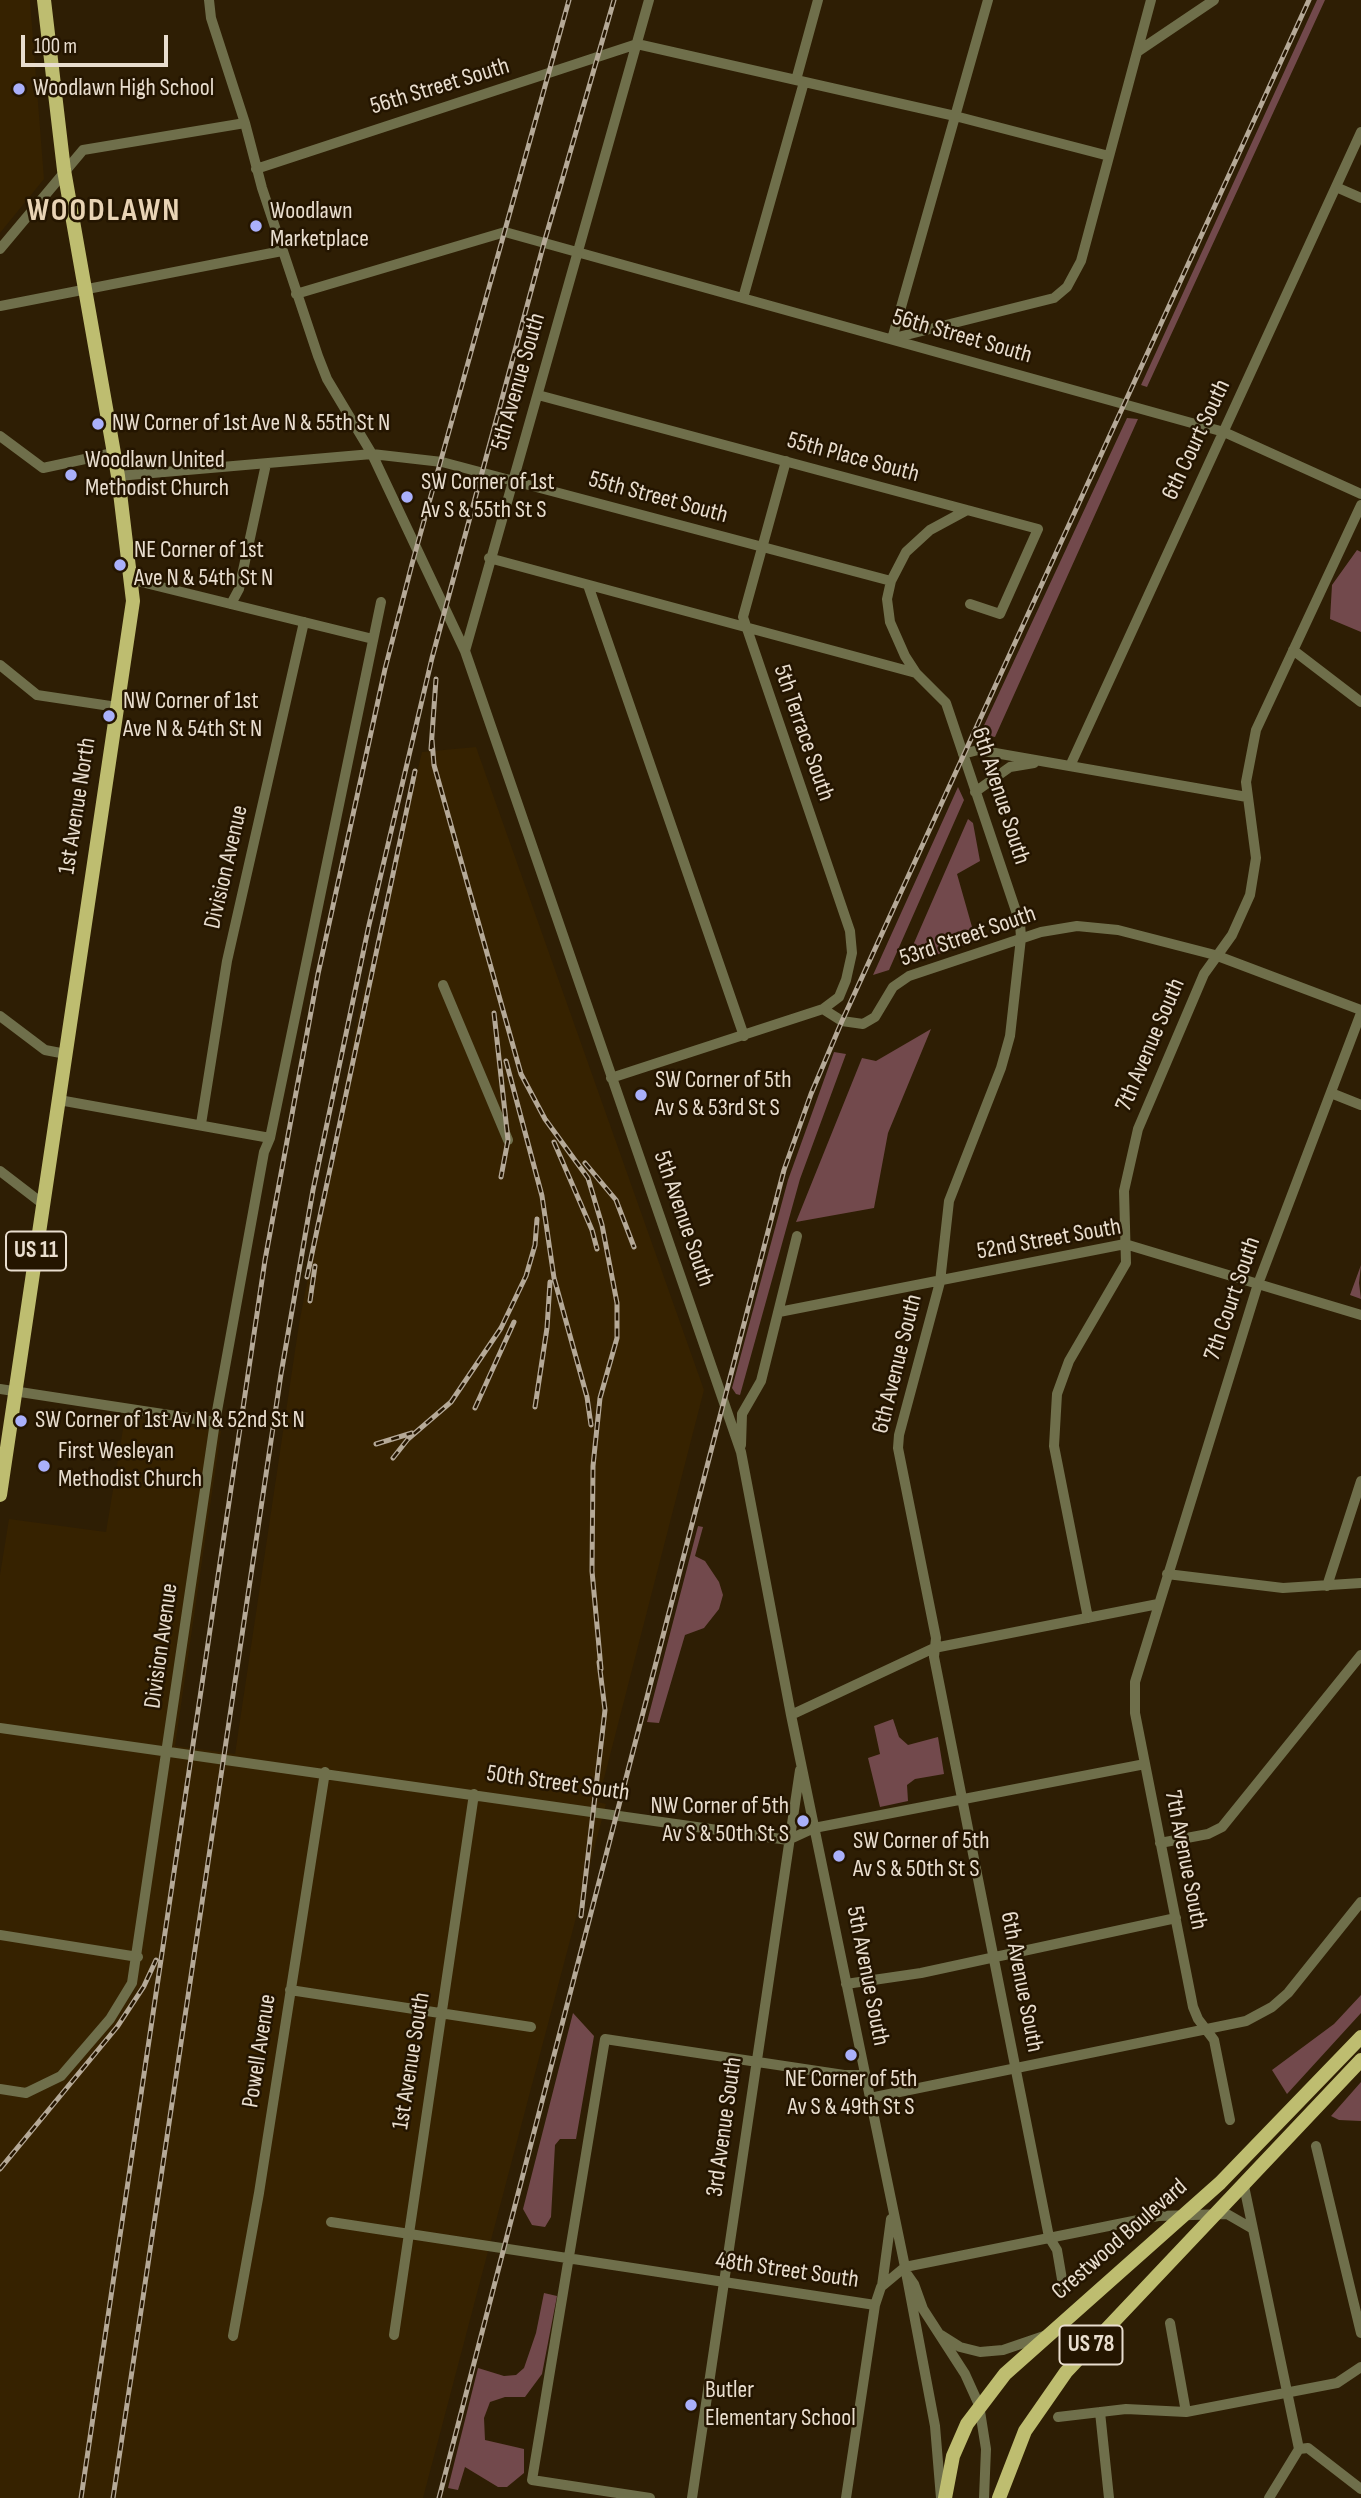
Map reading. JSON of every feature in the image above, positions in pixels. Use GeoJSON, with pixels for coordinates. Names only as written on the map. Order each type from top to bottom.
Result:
{"type":"FeatureCollection","features":[{"type":"Feature","properties":{"kind":"main road","name":"1st Avenue North"},"geometry":{"type":"LineString","coordinates":[[0,1495],[8,1390],[43,1205],[133,601],[133,580],[117,476],[64,170],[44,0]]}},
{"type":"Feature","properties":{"kind":"main road","name":"Crestwood Boulevard"},"geometry":{"type":"LineString","coordinates":[[943,2498],[959,2439],[979,2405],[1044,2336],[1246,2159],[1361,2037]]}},
{"type":"Feature","properties":{"kind":"main road","name":"Crestwood Boulevard"},"geometry":{"type":"LineString","coordinates":[[999,2498],[1025,2431],[1054,2386],[1361,2060]]}},
{"type":"Feature","properties":{"kind":"street","name":"5th Avenue South"},"geometry":{"type":"LineString","coordinates":[[649,0],[514,481],[489,558],[465,651],[741,1452],[791,1714],[905,2269],[934,2426],[943,2498]]}},
{"type":"Feature","properties":{"kind":"street"},"geometry":{"type":"LineString","coordinates":[[743,298],[800,81],[818,0]]}},
{"type":"Feature","properties":{"kind":"street"},"geometry":{"type":"LineString","coordinates":[[988,0],[892,339],[1054,298],[1067,287],[1081,261],[1151,0]]}},
{"type":"Feature","properties":{"kind":"street"},"geometry":{"type":"LineString","coordinates":[[1137,52],[1214,0]]}},
{"type":"Feature","properties":{"kind":"street"},"geometry":{"type":"LineString","coordinates":[[212,1],[211,18],[245,123],[256,169],[296,295],[327,379],[372,454],[465,651]]}},
{"type":"Feature","properties":{"kind":"street"},"geometry":{"type":"LineString","coordinates":[[637,44],[955,116],[1110,156]]}},
{"type":"Feature","properties":{"kind":"street","name":"56th Street South"},"geometry":{"type":"LineString","coordinates":[[256,169],[637,44]]}},
{"type":"Feature","properties":{"kind":"street"},"geometry":{"type":"LineString","coordinates":[[0,249],[83,150],[245,123]]}},
{"type":"Feature","properties":{"kind":"street","name":"6th Court South"},"geometry":{"type":"LineString","coordinates":[[1070,766],[1361,132]]}},
{"type":"Feature","properties":{"kind":"street"},"geometry":{"type":"LineString","coordinates":[[1336,187],[1361,198]]}},
{"type":"Feature","properties":{"kind":"street","name":"56th Street South"},"geometry":{"type":"LineString","coordinates":[[296,295],[496,233],[544,243],[1224,432],[1361,494]]}},
{"type":"Feature","properties":{"kind":"street"},"geometry":{"type":"LineString","coordinates":[[0,306],[282,251]]}},
{"type":"Feature","properties":{"kind":"street","name":"55th Place South"},"geometry":{"type":"LineString","coordinates":[[538,395],[1038,530],[1000,614],[970,604]]}},
{"type":"Feature","properties":{"kind":"street"},"geometry":{"type":"LineString","coordinates":[[0,436],[43,468],[113,453]]}},
{"type":"Feature","properties":{"kind":"street","name":"55th Street South"},"geometry":{"type":"LineString","coordinates":[[117,476],[372,454],[442,462],[891,581]]}},
{"type":"Feature","properties":{"kind":"street","name":"5th Terrace South"},"geometry":{"type":"LineString","coordinates":[[786,461],[743,617],[850,932],[852,953],[846,980],[839,997],[823,1009]]}},
{"type":"Feature","properties":{"kind":"street"},"geometry":{"type":"LineString","coordinates":[[231,604],[239,589],[266,464]]}},
{"type":"Feature","properties":{"kind":"street","name":"7th Avenue South"},"geometry":{"type":"LineString","coordinates":[[1088,1618],[1054,1446],[1054,1419],[1065,1372],[1126,1263],[1124,1191],[1133,1144],[1204,974],[1240,922],[1253,886],[1255,849],[1247,797],[1247,767],[1252,741],[1361,505]]}},
{"type":"Feature","properties":{"kind":"street","name":"6th Avenue South"},"geometry":{"type":"LineString","coordinates":[[967,510],[930,530],[906,552],[891,581],[887,599],[890,622],[916,673],[946,703],[1020,923],[1021,938],[1010,1036],[1001,1068],[952,1190],[940,1282],[898,1442],[936,1638],[934,1648],[963,1798],[1049,2237],[1057,2250],[1064,2291]]}},
{"type":"Feature","properties":{"kind":"street"},"geometry":{"type":"LineString","coordinates":[[489,558],[916,673]]}},
{"type":"Feature","properties":{"kind":"street"},"geometry":{"type":"LineString","coordinates":[[133,580],[373,639]]}},
{"type":"Feature","properties":{"kind":"street"},"geometry":{"type":"LineString","coordinates":[[588,584],[744,1036]]}},
{"type":"Feature","properties":{"kind":"street","name":"Division Avenue"},"geometry":{"type":"LineString","coordinates":[[1,2089],[26,2093],[35,2091],[61,2076],[110,2019],[132,1983],[138,1957],[215,1422],[264,1152],[270,1138],[381,602]]}},
{"type":"Feature","properties":{"kind":"street","name":"Division Avenue"},"geometry":{"type":"LineString","coordinates":[[201,1124],[227,961],[304,622]]}},
{"type":"Feature","properties":{"kind":"street"},"geometry":{"type":"LineString","coordinates":[[1293,650],[1361,702]]}},
{"type":"Feature","properties":{"kind":"street"},"geometry":{"type":"LineString","coordinates":[[0,665],[37,695],[117,707]]}},
{"type":"Feature","properties":{"kind":"street"},"geometry":{"type":"LineString","coordinates":[[963,754],[978,750],[1247,797]]}},
{"type":"Feature","properties":{"kind":"street"},"geometry":{"type":"LineString","coordinates":[[975,792],[1010,767],[1040,761]]}},
{"type":"Feature","properties":{"kind":"street","name":"53rd Street South"},"geometry":{"type":"LineString","coordinates":[[823,1009],[854,1025],[867,1023],[878,1014],[893,987],[903,979],[1021,938],[1077,926],[1118,930],[1215,955],[1361,1011]]}},
{"type":"Feature","properties":{"kind":"street"},"geometry":{"type":"LineString","coordinates":[[443,985],[508,1140]]}},
{"type":"Feature","properties":{"kind":"street"},"geometry":{"type":"LineString","coordinates":[[611,1078],[823,1009]]}},
{"type":"Feature","properties":{"kind":"street","name":"7th Court South"},"geometry":{"type":"LineString","coordinates":[[1158,1604],[1258,1284],[1361,1011]]}},
{"type":"Feature","properties":{"kind":"street"},"geometry":{"type":"LineString","coordinates":[[0,1016],[45,1050],[66,1054]]}},
{"type":"Feature","properties":{"kind":"street"},"geometry":{"type":"LineString","coordinates":[[1331,1093],[1361,1105]]}},
{"type":"Feature","properties":{"kind":"street"},"geometry":{"type":"LineString","coordinates":[[59,1100],[270,1138]]}},
{"type":"Feature","properties":{"kind":"street"},"geometry":{"type":"LineString","coordinates":[[0,1171],[43,1205]]}},
{"type":"Feature","properties":{"kind":"street"},"geometry":{"type":"LineString","coordinates":[[741,1452],[742,1414],[761,1381],[797,1236]]}},
{"type":"Feature","properties":{"kind":"street","name":"52nd Street South"},"geometry":{"type":"LineString","coordinates":[[779,1312],[1125,1244],[1361,1315]]}},
{"type":"Feature","properties":{"kind":"street"},"geometry":{"type":"LineString","coordinates":[[8,1390],[215,1422]]}},
{"type":"Feature","properties":{"kind":"street"},"geometry":{"type":"LineString","coordinates":[[1327,1586],[1361,1481]]}},
{"type":"Feature","properties":{"kind":"street"},"geometry":{"type":"LineString","coordinates":[[1167,1574],[1268,1587],[1361,1583]]}},
{"type":"Feature","properties":{"kind":"street"},"geometry":{"type":"LineString","coordinates":[[791,1714],[934,1648],[1158,1604]]}},
{"type":"Feature","properties":{"kind":"street","name":"7th Avenue South"},"geometry":{"type":"LineString","coordinates":[[1158,1604],[1137,1671],[1134,1692],[1144,1764],[1193,2007],[1198,2019],[1214,2040],[1230,2120]]}},
{"type":"Feature","properties":{"kind":"street"},"geometry":{"type":"LineString","coordinates":[[1160,1843],[1208,1834],[1222,1827],[1361,1655]]}},
{"type":"Feature","properties":{"kind":"street","name":"50th Street South"},"geometry":{"type":"LineString","coordinates":[[0,1728],[167,1754],[325,1772],[788,1840]]}},
{"type":"Feature","properties":{"kind":"street","name":"3rd Avenue South"},"geometry":{"type":"LineString","coordinates":[[692,2498],[801,1762]]}},
{"type":"Feature","properties":{"kind":"street"},"geometry":{"type":"LineString","coordinates":[[788,1840],[814,1828],[1144,1764]]}},
{"type":"Feature","properties":{"kind":"street","name":"Powell Avenue"},"geometry":{"type":"LineString","coordinates":[[233,2336],[325,1772]]}},
{"type":"Feature","properties":{"kind":"street","name":"1st Avenue South"},"geometry":{"type":"LineString","coordinates":[[394,2335],[474,1794]]}},
{"type":"Feature","properties":{"kind":"street"},"geometry":{"type":"LineString","coordinates":[[870,2098],[1209,2031],[1255,2018],[1280,2001],[1361,1902]]}},
{"type":"Feature","properties":{"kind":"street"},"geometry":{"type":"LineString","coordinates":[[846,1984],[921,1973],[1176,1919]]}},
{"type":"Feature","properties":{"kind":"street"},"geometry":{"type":"LineString","coordinates":[[0,1935],[138,1957]]}},
{"type":"Feature","properties":{"kind":"street"},"geometry":{"type":"LineString","coordinates":[[290,1990],[531,2028]]}},
{"type":"Feature","properties":{"kind":"street"},"geometry":{"type":"LineString","coordinates":[[650,2498],[532,2480],[605,2039],[844,2075],[865,2075]]}},
{"type":"Feature","properties":{"kind":"street"},"geometry":{"type":"LineString","coordinates":[[1316,2146],[1361,2333]]}},
{"type":"Feature","properties":{"kind":"street"},"geometry":{"type":"LineString","coordinates":[[1244,2186],[1299,2449],[1269,2498]]}},
{"type":"Feature","properties":{"kind":"street"},"geometry":{"type":"LineString","coordinates":[[881,2287],[892,2213]]}},
{"type":"Feature","properties":{"kind":"street"},"geometry":{"type":"LineString","coordinates":[[1216,2214],[1235,2216],[1253,2229]]}},
{"type":"Feature","properties":{"kind":"street","name":"48th Street South"},"geometry":{"type":"LineString","coordinates":[[331,2222],[875,2305],[881,2287],[905,2269],[1158,2216],[1216,2214]]}},
{"type":"Feature","properties":{"kind":"street","name":"5th Avenue South"},"geometry":{"type":"LineString","coordinates":[[905,2269],[932,2326],[965,2374],[979,2405],[986,2449],[984,2498]]}},
{"type":"Feature","properties":{"kind":"street"},"geometry":{"type":"LineString","coordinates":[[846,2498],[875,2305]]}},
{"type":"Feature","properties":{"kind":"street"},"geometry":{"type":"LineString","coordinates":[[1170,2323],[1186,2412]]}},
{"type":"Feature","properties":{"kind":"street"},"geometry":{"type":"LineString","coordinates":[[932,2326],[954,2344],[980,2352],[1003,2350],[1044,2336]]}},
{"type":"Feature","properties":{"kind":"street"},"geometry":{"type":"LineString","coordinates":[[1058,2417],[1126,2409],[1186,2412],[1337,2383],[1357,2370]]}},
{"type":"Feature","properties":{"kind":"street"},"geometry":{"type":"LineString","coordinates":[[1100,2412],[1109,2498]]}},
{"type":"Feature","properties":{"kind":"street"},"geometry":{"type":"LineString","coordinates":[[1299,2449],[1308,2448],[1361,2489]]}},
{"type":"Feature","properties":{"kind":"shaded area","name":"Woodlawn High School"},"geometry":{"type":"Polygon","coordinates":[[[0,0],[30,0],[44,179],[0,233],[0,0]]]}},
{"type":"Feature","properties":{"kind":"shaded area"},"geometry":{"type":"Polygon","coordinates":[[[1317,0],[1325,0],[1147,387],[1141,385],[1317,0]]]}},
{"type":"Feature","properties":{"kind":"shaded area"},"geometry":{"type":"Polygon","coordinates":[[[1127,418],[1138,419],[995,737],[980,734],[1127,418]]]}},
{"type":"Feature","properties":{"kind":"shaded area"},"geometry":{"type":"Polygon","coordinates":[[[1357,550],[1361,552],[1361,632],[1330,619],[1332,585],[1357,550]]]}},
{"type":"Feature","properties":{"kind":"shaded area"},"geometry":{"type":"Polygon","coordinates":[[[476,747],[704,1390],[598,1802],[606,1804],[423,2498],[0,2498],[0,1575],[9,1519],[106,1532],[125,1417],[221,1431],[175,1746],[235,1754],[299,1324],[359,1011],[422,752],[476,747]]]}},
{"type":"Feature","properties":{"kind":"shaded area"},"geometry":{"type":"Polygon","coordinates":[[[958,787],[964,800],[889,970],[873,975],[958,787]]]}},
{"type":"Feature","properties":{"kind":"shaded area"},"geometry":{"type":"Polygon","coordinates":[[[968,819],[973,823],[980,861],[957,874],[976,941],[904,966],[968,819]]]}},
{"type":"Feature","properties":{"kind":"shaded area"},"geometry":{"type":"Polygon","coordinates":[[[931,1029],[888,1133],[874,1208],[796,1222],[862,1058],[876,1061],[931,1029]]]}},
{"type":"Feature","properties":{"kind":"shaded area"},"geometry":{"type":"Polygon","coordinates":[[[834,1052],[846,1054],[800,1179],[740,1395],[736,1394],[732,1388],[788,1180],[834,1052]]]}},
{"type":"Feature","properties":{"kind":"shaded area"},"geometry":{"type":"Polygon","coordinates":[[[1361,1265],[1359,1283],[1361,1299],[1350,1295],[1361,1265]]]}},
{"type":"Feature","properties":{"kind":"shaded area"},"geometry":{"type":"Polygon","coordinates":[[[698,1526],[703,1527],[695,1556],[705,1561],[719,1582],[723,1595],[719,1609],[704,1628],[685,1635],[659,1723],[647,1722],[698,1526]]]}},
{"type":"Feature","properties":{"kind":"shaded area"},"geometry":{"type":"Polygon","coordinates":[[[893,1719],[899,1737],[908,1745],[938,1737],[944,1774],[915,1779],[907,1785],[908,1801],[880,1807],[868,1758],[880,1754],[874,1726],[893,1719]]]}},
{"type":"Feature","properties":{"kind":"shaded area"},"geometry":{"type":"Polygon","coordinates":[[[1361,1995],[1361,2013],[1287,2094],[1272,2070],[1334,2024],[1361,1995]]]}},
{"type":"Feature","properties":{"kind":"shaded area"},"geometry":{"type":"Polygon","coordinates":[[[573,2013],[594,2036],[576,2139],[560,2139],[555,2145],[551,2217],[545,2227],[532,2225],[523,2209],[573,2013]]]}},
{"type":"Feature","properties":{"kind":"shaded area"},"geometry":{"type":"Polygon","coordinates":[[[1361,2082],[1361,2121],[1339,2120],[1331,2116],[1361,2082]]]}},
{"type":"Feature","properties":{"kind":"shaded area"},"geometry":{"type":"Polygon","coordinates":[[[544,2293],[557,2296],[542,2374],[525,2397],[505,2397],[490,2402],[484,2418],[485,2440],[524,2449],[524,2473],[507,2487],[498,2487],[465,2467],[458,2490],[448,2488],[478,2368],[504,2376],[516,2375],[524,2368],[536,2333],[544,2293]]]}},
{"type":"Feature","properties":{"kind":"railway"},"geometry":{"type":"LineString","coordinates":[[81,2498],[265,1260],[318,974],[385,669],[412,564],[569,0]]}},
{"type":"Feature","properties":{"kind":"railway"},"geometry":{"type":"LineString","coordinates":[[113,2498],[281,1374],[313,1190],[369,925],[432,658],[544,243],[614,0]]}},
{"type":"Feature","properties":{"kind":"railway"},"geometry":{"type":"LineString","coordinates":[[439,2498],[784,1170],[811,1094],[842,1021],[1309,0]]}},
{"type":"Feature","properties":{"kind":"railway"},"geometry":{"type":"LineString","coordinates":[[431,749],[436,679]]}},
{"type":"Feature","properties":{"kind":"railway"},"geometry":{"type":"LineString","coordinates":[[432,740],[434,765],[521,1074],[545,1119],[588,1178],[602,1225],[617,1303],[617,1338],[600,1398],[593,1466],[592,1571],[601,1669]]}},
{"type":"Feature","properties":{"kind":"railway"},"geometry":{"type":"LineString","coordinates":[[307,1277],[415,771]]}},
{"type":"Feature","properties":{"kind":"railway"},"geometry":{"type":"LineString","coordinates":[[494,1013],[508,1140],[501,1177]]}},
{"type":"Feature","properties":{"kind":"railway"},"geometry":{"type":"LineString","coordinates":[[506,1061],[542,1196],[554,1278],[587,1397],[591,1425]]}},
{"type":"Feature","properties":{"kind":"railway"},"geometry":{"type":"LineString","coordinates":[[554,1142],[592,1230],[597,1249]]}},
{"type":"Feature","properties":{"kind":"railway"},"geometry":{"type":"LineString","coordinates":[[585,1163],[616,1200],[634,1247]]}},
{"type":"Feature","properties":{"kind":"railway"},"geometry":{"type":"LineString","coordinates":[[393,1458],[408,1439],[451,1402],[501,1328],[526,1276],[535,1245],[537,1219]]}},
{"type":"Feature","properties":{"kind":"railway"},"geometry":{"type":"LineString","coordinates":[[310,1301],[315,1266]]}},
{"type":"Feature","properties":{"kind":"railway"},"geometry":{"type":"LineString","coordinates":[[535,1407],[547,1328],[550,1282]]}},
{"type":"Feature","properties":{"kind":"railway"},"geometry":{"type":"LineString","coordinates":[[475,1408],[514,1322]]}},
{"type":"Feature","properties":{"kind":"railway"},"geometry":{"type":"LineString","coordinates":[[376,1444],[412,1433]]}},
{"type":"Feature","properties":{"kind":"railway"},"geometry":{"type":"LineString","coordinates":[[581,1916],[605,1710],[599,1662]]}},
{"type":"Feature","properties":{"kind":"railway"},"geometry":{"type":"LineString","coordinates":[[0,2169],[117,2027],[144,1986],[156,1960]]}},
{"type":"Feature","properties":{"kind":"place","name":"Woodlawn High School"},"geometry":{"type":"Point","coordinates":[19,89]}},
{"type":"Feature","properties":{"kind":"place","name":"Woodlawn Marketplace"},"geometry":{"type":"Point","coordinates":[256,226]}},
{"type":"Feature","properties":{"kind":"place","name":"NW Corner of 1st Ave N & 55th St N"},"geometry":{"type":"Point","coordinates":[98,424]}},
{"type":"Feature","properties":{"kind":"place","name":"Woodlawn United Methodist Church"},"geometry":{"type":"Point","coordinates":[71,475]}},
{"type":"Feature","properties":{"kind":"place","name":"SW Corner of 1st Av S & 55th St S"},"geometry":{"type":"Point","coordinates":[407,497]}},
{"type":"Feature","properties":{"kind":"place","name":"NE Corner of 1st Ave N & 54th St N"},"geometry":{"type":"Point","coordinates":[120,565]}},
{"type":"Feature","properties":{"kind":"place","name":"NW Corner of 1st Ave N & 54th St N"},"geometry":{"type":"Point","coordinates":[109,716]}},
{"type":"Feature","properties":{"kind":"place","name":"SW Corner of 5th Av S & 53rd St S"},"geometry":{"type":"Point","coordinates":[641,1095]}},
{"type":"Feature","properties":{"kind":"place","name":"SW Corner of 1st Av N & 52nd St N"},"geometry":{"type":"Point","coordinates":[21,1421]}},
{"type":"Feature","properties":{"kind":"place","name":"First Wesleyan Methodist Church"},"geometry":{"type":"Point","coordinates":[44,1466]}},
{"type":"Feature","properties":{"kind":"place","name":"NW Corner of 5th Av S & 50th St S"},"geometry":{"type":"Point","coordinates":[803,1821]}},
{"type":"Feature","properties":{"kind":"place","name":"SW Corner of 5th Av S & 50th St S"},"geometry":{"type":"Point","coordinates":[839,1856]}},
{"type":"Feature","properties":{"kind":"place","name":"NE Corner of 5th Av S & 49th St S"},"geometry":{"type":"Point","coordinates":[851,2055]}},
{"type":"Feature","properties":{"kind":"place","name":"Butler Elementary School"},"geometry":{"type":"Point","coordinates":[691,2405]}},
{"type":"Feature","properties":{"kind":"district","name":"WOODLAWN"},"geometry":{"type":"Point","coordinates":[104,212]}}]}
